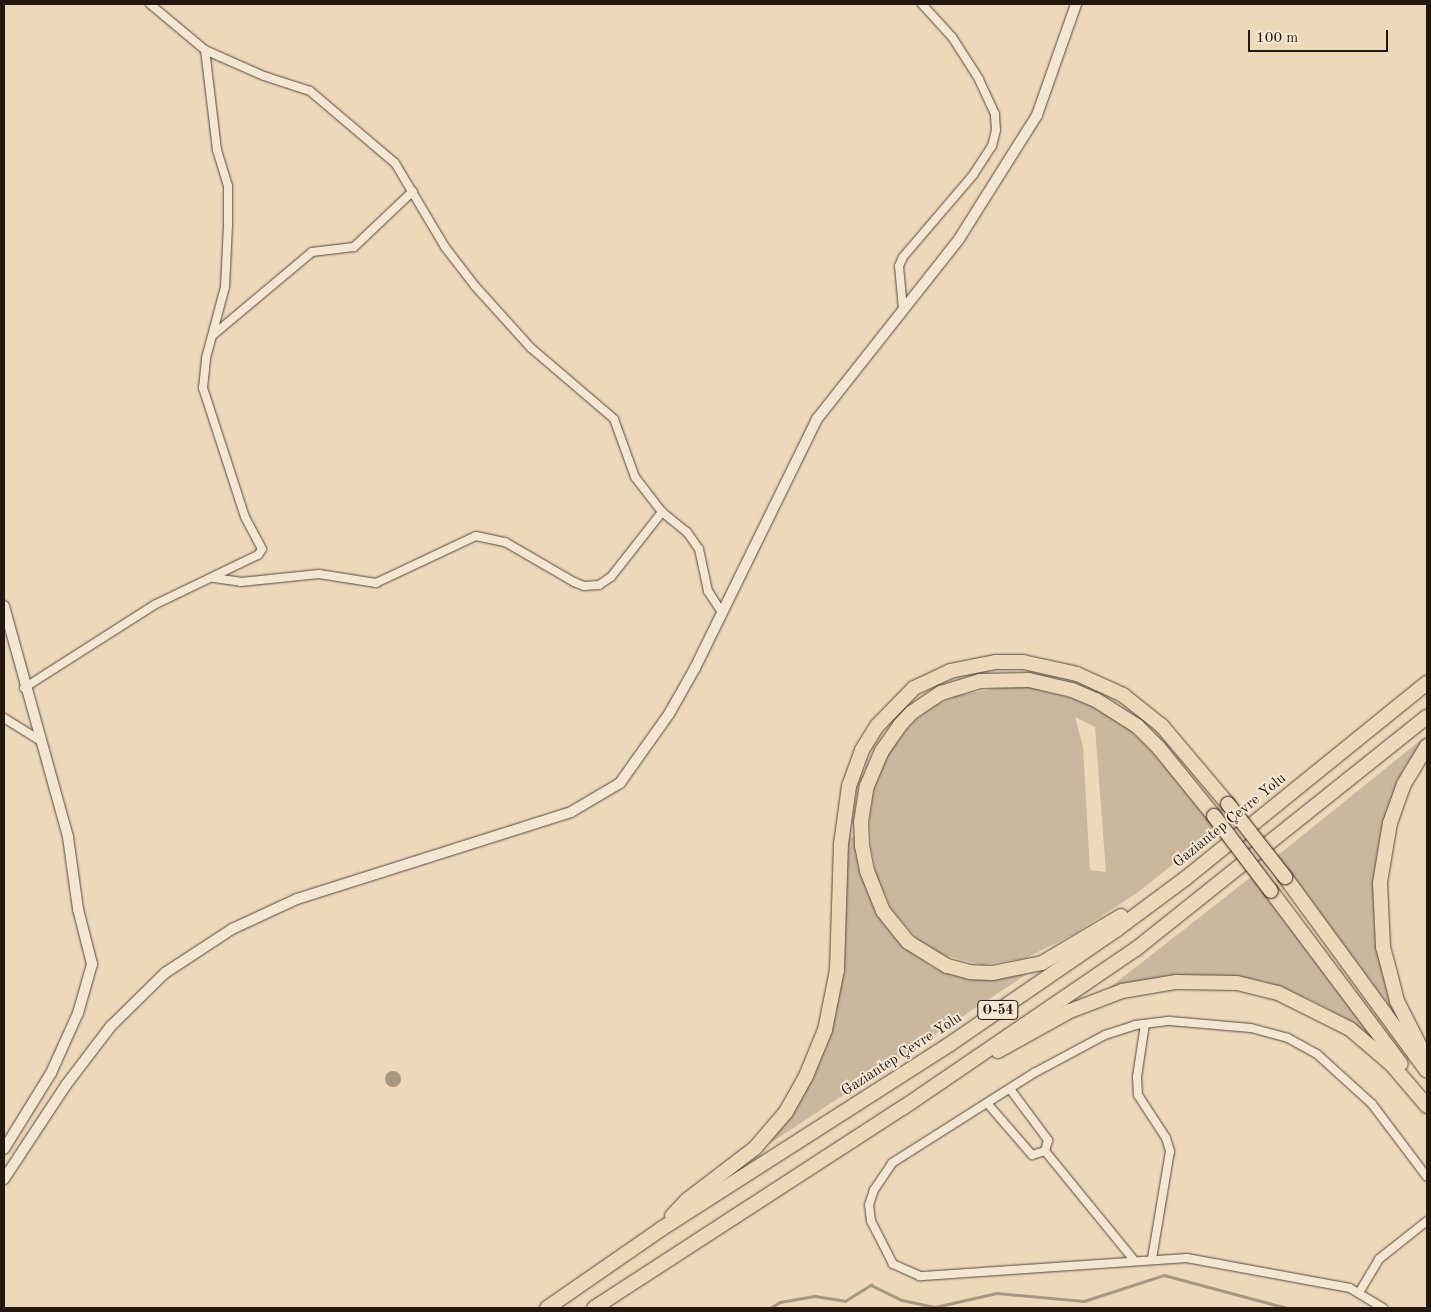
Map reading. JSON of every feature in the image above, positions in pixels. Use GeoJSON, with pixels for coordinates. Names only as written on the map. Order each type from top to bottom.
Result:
{"type":"FeatureCollection","features":[{"type":"Feature","properties":{"kind":"highway"},"geometry":{"type":"LineString","coordinates":[[661,1229],[687,1200],[755,1148],[786,1112],[806,1076],[825,1030],[836,970],[841,844],[849,786],[862,750],[877,726],[914,688],[950,671],[996,662],[1023,662],[1077,674],[1123,695],[1162,726],[1228,804],[1285,877],[1427,1071]]}},
{"type":"Feature","properties":{"kind":"highway"},"geometry":{"type":"LineString","coordinates":[[1186,878],[1042,962],[993,973],[970,972],[947,966],[926,955],[895,930],[874,891],[862,846],[861,822],[867,786],[890,739],[911,713],[927,701],[960,685],[980,681],[1029,680],[1088,697],[1137,726],[1165,754],[1271,891],[1427,1099]]}},
{"type":"Feature","properties":{"kind":"highway","name":"Gaziantep Çevre Yolu"},"geometry":{"type":"LineString","coordinates":[[547,1308],[661,1229],[942,1049],[1186,878],[1427,683]]}},
{"type":"Feature","properties":{"kind":"highway","name":"O-54"},"geometry":{"type":"LineString","coordinates":[[594,1308],[970,1063],[1144,944],[1427,716]]}},
{"type":"Feature","properties":{"kind":"highway"},"geometry":{"type":"LineString","coordinates":[[1427,746],[1404,784],[1390,823],[1380,883],[1380,916],[1383,947],[1397,1000],[1427,1060]]}},
{"type":"Feature","properties":{"kind":"highway"},"geometry":{"type":"LineString","coordinates":[[970,1063],[1015,1044],[1070,1011],[1122,992],[1176,982],[1208,981],[1250,985],[1278,993],[1350,1028],[1392,1064],[1427,1106]]}},
{"type":"Feature","properties":{"kind":"street"},"geometry":{"type":"LineString","coordinates":[[150,4],[205,50],[264,76],[310,91],[395,163],[444,247],[509,326],[614,418],[635,477],[662,512],[687,532],[698,549],[708,591],[721,612]]}},
{"type":"Feature","properties":{"kind":"street"},"geometry":{"type":"LineString","coordinates":[[903,309],[900,266],[904,257],[973,175],[992,146],[996,130],[995,114],[979,79],[952,37],[922,4]]}},
{"type":"Feature","properties":{"kind":"street"},"geometry":{"type":"LineString","coordinates":[[4,1179],[66,1085],[111,1026],[165,973],[232,929],[296,899],[571,812],[620,783],[669,714],[817,419],[959,239],[1037,115],[1076,4]]}},
{"type":"Feature","properties":{"kind":"street"},"geometry":{"type":"LineString","coordinates":[[24,688],[156,604],[258,555],[262,549],[245,517],[203,388],[203,373],[224,287],[228,186],[217,150],[205,50]]}},
{"type":"Feature","properties":{"kind":"street"},"geometry":{"type":"LineString","coordinates":[[213,335],[312,252],[354,247],[413,191]]}},
{"type":"Feature","properties":{"kind":"street"},"geometry":{"type":"LineString","coordinates":[[213,578],[241,582],[319,574],[376,583],[476,536],[505,542],[574,582],[584,586],[599,586],[611,578],[662,512]]}},
{"type":"Feature","properties":{"kind":"street"},"geometry":{"type":"LineString","coordinates":[[4,606],[24,688],[68,837],[78,909],[92,964],[78,1013],[51,1074],[4,1147]]}},
{"type":"Feature","properties":{"kind":"street"},"geometry":{"type":"LineString","coordinates":[[4,718],[41,741]]}},
{"type":"Feature","properties":{"kind":"street"},"geometry":{"type":"LineString","coordinates":[[1383,1308],[1360,1291],[1187,1258],[1134,1260],[920,1276],[893,1264],[871,1221],[869,1205],[874,1190],[892,1163],[1062,1056],[1105,1035],[1145,1024],[1189,1020],[1251,1028],[1288,1038],[1302,1046],[1335,1068],[1372,1104],[1427,1177]]}},
{"type":"Feature","properties":{"kind":"street"},"geometry":{"type":"LineString","coordinates":[[1145,1024],[1137,1077],[1138,1096],[1166,1138],[1170,1151],[1152,1259]]}},
{"type":"Feature","properties":{"kind":"street"},"geometry":{"type":"LineString","coordinates":[[1010,1089],[1048,1140],[1045,1151]]}},
{"type":"Feature","properties":{"kind":"street"},"geometry":{"type":"LineString","coordinates":[[987,1103],[1032,1155],[1045,1151]]}},
{"type":"Feature","properties":{"kind":"street"},"geometry":{"type":"LineString","coordinates":[[1045,1151],[1134,1260]]}},
{"type":"Feature","properties":{"kind":"street"},"geometry":{"type":"LineString","coordinates":[[1360,1291],[1369,1271],[1379,1259],[1427,1221]]}},
{"type":"Feature","properties":{"kind":"shaded area"},"geometry":{"type":"Polygon","coordinates":[[[1001,687],[1028,687],[1093,706],[1127,727],[1175,776],[1216,830],[1137,893],[1074,934],[1026,958],[982,965],[940,954],[920,942],[892,910],[876,873],[871,847],[870,816],[874,789],[883,764],[897,739],[917,719],[934,706],[956,696],[1001,687]],[[1075,717],[1083,747],[1090,870],[1106,872],[1095,727],[1075,717]]]}},
{"type":"Feature","properties":{"kind":"shaded area"},"geometry":{"type":"Polygon","coordinates":[[[1427,735],[1403,769],[1379,841],[1375,873],[1397,1016],[1277,856],[1427,735]]]}},
{"type":"Feature","properties":{"kind":"shaded area"},"geometry":{"type":"Polygon","coordinates":[[[851,809],[851,838],[857,834],[871,900],[882,922],[897,940],[932,967],[949,974],[979,979],[1027,974],[766,1146],[814,1077],[835,1017],[840,986],[847,834],[851,809]]]}},
{"type":"Feature","properties":{"kind":"shaded area"},"geometry":{"type":"Polygon","coordinates":[[[1251,877],[1376,1038],[1374,1040],[1348,1020],[1315,1002],[1265,981],[1233,976],[1183,975],[1109,988],[1251,877]]]}},
{"type":"Feature","properties":{"kind":"shaded area"},"geometry":{"type":"Polygon","coordinates":[[[393,1071],[401,1079],[393,1087],[385,1079],[393,1071]]]}},
{"type":"Feature","properties":{"kind":"waterway"},"geometry":{"type":"LineString","coordinates":[[770,1308],[780,1302],[815,1296],[845,1301],[871,1285],[902,1300],[935,1307],[997,1293],[1084,1301],[1164,1275],[1287,1308]]}}]}
